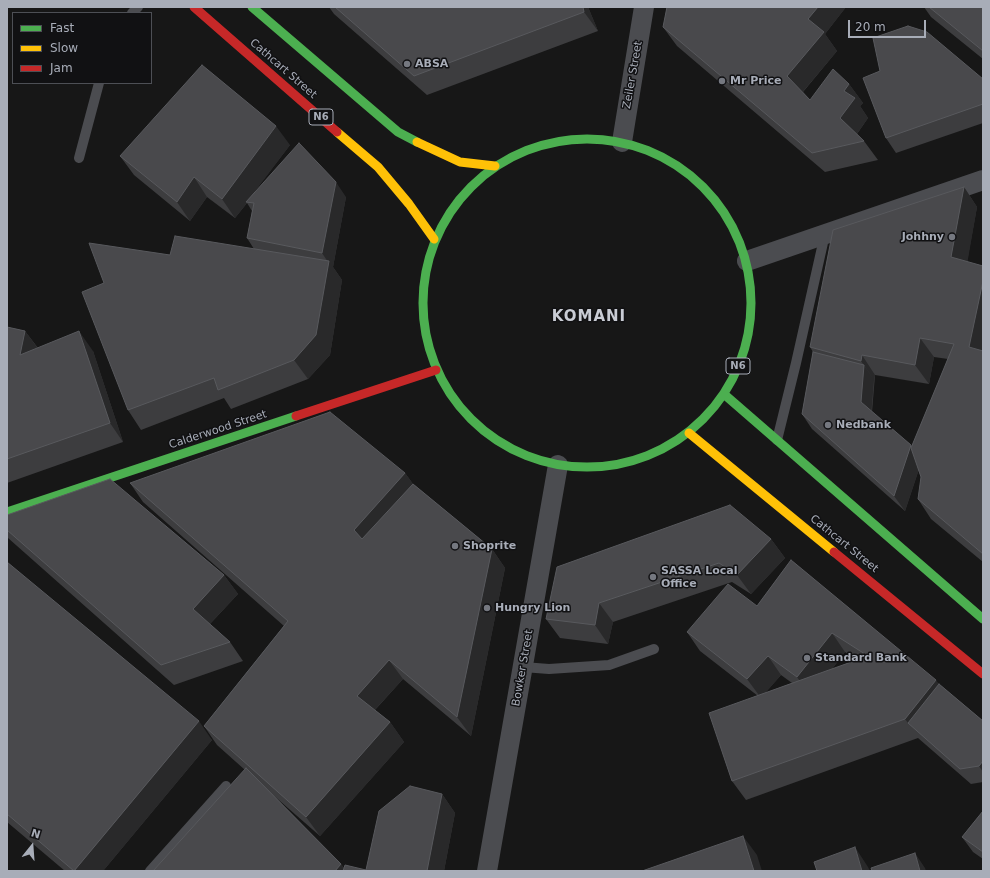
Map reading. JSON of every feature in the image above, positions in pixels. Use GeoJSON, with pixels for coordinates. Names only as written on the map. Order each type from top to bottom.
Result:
{"type":"FeatureCollection","features":[{"type":"Feature","properties":{"kind":"main road","name":"Cathcart Street"},"geometry":{"type":"LineString","coordinates":[[194,7],[378,167],[409,204],[434,239]]}},
{"type":"Feature","properties":{"kind":"main road"},"geometry":{"type":"LineString","coordinates":[[252,7],[398,132],[431,150],[460,162],[495,166]]}},
{"type":"Feature","properties":{"kind":"main road","name":"N6"},"geometry":{"type":"LineString","coordinates":[[578,139],[622,142],[664,158],[701,184],[729,219],[747,261],[752,307],[745,353],[725,395],[709,415],[689,433],[627,464],[558,465],[507,448],[466,415],[436,370],[423,327],[423,283],[434,239],[459,198],[495,166],[535,147],[578,139]]}},
{"type":"Feature","properties":{"kind":"main road","name":"Calderwood Street"},"geometry":{"type":"LineString","coordinates":[[7,512],[436,370]]}},
{"type":"Feature","properties":{"kind":"main road"},"geometry":{"type":"LineString","coordinates":[[725,395],[983,619]]}},
{"type":"Feature","properties":{"kind":"main road","name":"Cathcart Street"},"geometry":{"type":"LineString","coordinates":[[689,433],[983,674]]}},
{"type":"Feature","properties":{"kind":"street","name":"Zeiler Street"},"geometry":{"type":"LineString","coordinates":[[622,142],[644,7]]}},
{"type":"Feature","properties":{"kind":"street"},"geometry":{"type":"LineString","coordinates":[[747,261],[983,180]]}},
{"type":"Feature","properties":{"kind":"street","name":"Bowker Street"},"geometry":{"type":"LineString","coordinates":[[487,871],[558,465]]}},
{"type":"Feature","properties":{"kind":"lane"},"geometry":{"type":"LineString","coordinates":[[80,158],[99,84]]}},
{"type":"Feature","properties":{"kind":"lane"},"geometry":{"type":"LineString","coordinates":[[777,440],[796,363],[824,234]]}},
{"type":"Feature","properties":{"kind":"lane"},"geometry":{"type":"LineString","coordinates":[[523,667],[550,669],[609,665],[654,649]]}},
{"type":"Feature","properties":{"kind":"lane"},"geometry":{"type":"LineString","coordinates":[[150,871],[226,786]]}},
{"type":"Feature","properties":{"kind":"building"},"geometry":{"type":"Polygon","coordinates":[[[335,7],[583,7],[584,12],[414,76],[335,7]]]}},
{"type":"Feature","properties":{"kind":"building"},"geometry":{"type":"Polygon","coordinates":[[[667,7],[818,7],[808,19],[824,32],[787,76],[810,100],[833,69],[849,84],[844,91],[855,98],[840,118],[864,141],[812,153],[663,27],[667,7]]]}},
{"type":"Feature","properties":{"kind":"building"},"geometry":{"type":"Polygon","coordinates":[[[929,7],[983,7],[983,51],[929,7]]]}},
{"type":"Feature","properties":{"kind":"building"},"geometry":{"type":"Polygon","coordinates":[[[908,26],[927,32],[983,79],[983,104],[886,138],[863,78],[880,71],[873,38],[908,26]]]}},
{"type":"Feature","properties":{"kind":"building"},"geometry":{"type":"Polygon","coordinates":[[[202,65],[276,126],[222,199],[194,177],[177,202],[120,156],[202,65]]]}},
{"type":"Feature","properties":{"kind":"building"},"geometry":{"type":"Polygon","coordinates":[[[299,143],[336,182],[322,253],[247,238],[254,203],[246,202],[299,143]]]}},
{"type":"Feature","properties":{"kind":"building"},"geometry":{"type":"Polygon","coordinates":[[[964,187],[951,257],[983,266],[983,281],[969,347],[983,351],[983,554],[918,499],[921,477],[911,448],[954,344],[920,338],[915,365],[862,355],[861,361],[810,347],[833,230],[964,187]]]}},
{"type":"Feature","properties":{"kind":"building"},"geometry":{"type":"Polygon","coordinates":[[[175,236],[329,261],[316,335],[294,360],[218,390],[214,378],[128,410],[82,292],[104,283],[89,243],[170,255],[175,236]]]}},
{"type":"Feature","properties":{"kind":"building"},"geometry":{"type":"Polygon","coordinates":[[[7,327],[25,331],[20,355],[79,331],[110,423],[7,459],[7,327]]]}},
{"type":"Feature","properties":{"kind":"building"},"geometry":{"type":"Polygon","coordinates":[[[813,352],[864,365],[861,402],[911,445],[894,496],[802,414],[813,352]]]}},
{"type":"Feature","properties":{"kind":"building"},"geometry":{"type":"Polygon","coordinates":[[[330,412],[405,473],[354,530],[362,539],[413,484],[492,549],[457,717],[389,660],[357,696],[390,722],[306,817],[204,726],[288,621],[130,483],[330,412]]]}},
{"type":"Feature","properties":{"kind":"building"},"geometry":{"type":"Polygon","coordinates":[[[110,479],[224,575],[193,609],[230,642],[161,665],[7,530],[7,515],[110,479]]]}},
{"type":"Feature","properties":{"kind":"building"},"geometry":{"type":"Polygon","coordinates":[[[730,505],[771,539],[737,575],[719,563],[599,603],[595,625],[546,619],[557,567],[730,505]]]}},
{"type":"Feature","properties":{"kind":"building"},"geometry":{"type":"Polygon","coordinates":[[[791,560],[936,680],[905,719],[732,781],[709,713],[868,656],[832,633],[797,677],[768,656],[747,679],[687,632],[728,584],[757,606],[791,560]]]}},
{"type":"Feature","properties":{"kind":"building"},"geometry":{"type":"Polygon","coordinates":[[[7,562],[199,721],[74,871],[7,814],[7,562]]]}},
{"type":"Feature","properties":{"kind":"building"},"geometry":{"type":"Polygon","coordinates":[[[939,684],[983,721],[983,761],[979,766],[960,769],[908,723],[939,684]]]}},
{"type":"Feature","properties":{"kind":"building"},"geometry":{"type":"Polygon","coordinates":[[[246,768],[341,864],[335,871],[153,871],[246,768]]]}},
{"type":"Feature","properties":{"kind":"building"},"geometry":{"type":"Polygon","coordinates":[[[410,786],[442,794],[427,871],[343,871],[345,865],[366,870],[379,811],[410,786]]]}},
{"type":"Feature","properties":{"kind":"building"},"geometry":{"type":"Polygon","coordinates":[[[983,811],[983,852],[962,837],[983,811]]]}},
{"type":"Feature","properties":{"kind":"building"},"geometry":{"type":"Polygon","coordinates":[[[743,836],[754,871],[642,871],[743,836]]]}},
{"type":"Feature","properties":{"kind":"building"},"geometry":{"type":"Polygon","coordinates":[[[855,847],[862,871],[817,871],[814,862],[855,847]]]}},
{"type":"Feature","properties":{"kind":"building"},"geometry":{"type":"Polygon","coordinates":[[[915,853],[920,871],[872,871],[871,868],[915,853]]]}},
{"type":"Feature","properties":{"kind":"traffic: fast"},"geometry":{"type":"LineString","coordinates":[[252,7],[398,132],[417,142]]}},
{"type":"Feature","properties":{"kind":"traffic: fast"},"geometry":{"type":"LineString","coordinates":[[587,139],[619,142],[650,152],[678,167],[703,187],[723,212],[738,240],[748,271],[751,303],[748,335],[738,366],[723,394],[703,419],[678,439],[650,454],[619,464],[587,467],[555,464],[524,454],[496,439],[471,419],[451,394],[436,366],[426,335],[423,303],[426,271],[436,240],[451,212],[471,187],[496,167],[524,152],[555,142],[587,139]]}},
{"type":"Feature","properties":{"kind":"traffic: fast"},"geometry":{"type":"LineString","coordinates":[[725,395],[983,619]]}},
{"type":"Feature","properties":{"kind":"traffic: fast"},"geometry":{"type":"LineString","coordinates":[[7,512],[296,416]]}},
{"type":"Feature","properties":{"kind":"traffic: slow"},"geometry":{"type":"LineString","coordinates":[[337,132],[378,167],[409,204],[434,239]]}},
{"type":"Feature","properties":{"kind":"traffic: slow"},"geometry":{"type":"LineString","coordinates":[[417,142],[460,162],[495,166]]}},
{"type":"Feature","properties":{"kind":"traffic: slow"},"geometry":{"type":"LineString","coordinates":[[689,433],[834,552]]}},
{"type":"Feature","properties":{"kind":"traffic: jam"},"geometry":{"type":"LineString","coordinates":[[194,7],[337,132]]}},
{"type":"Feature","properties":{"kind":"traffic: jam"},"geometry":{"type":"LineString","coordinates":[[296,416],[436,370]]}},
{"type":"Feature","properties":{"kind":"traffic: jam"},"geometry":{"type":"LineString","coordinates":[[834,552],[983,674]]}},
{"type":"Feature","properties":{"kind":"place","name":"ABSA"},"geometry":{"type":"Point","coordinates":[407,64]}},
{"type":"Feature","properties":{"kind":"place","name":"Mr Price"},"geometry":{"type":"Point","coordinates":[722,81]}},
{"type":"Feature","properties":{"kind":"place","name":"Johhny"},"geometry":{"type":"Point","coordinates":[952,237]}},
{"type":"Feature","properties":{"kind":"place","name":"Nedbank"},"geometry":{"type":"Point","coordinates":[828,425]}},
{"type":"Feature","properties":{"kind":"place","name":"Shoprite"},"geometry":{"type":"Point","coordinates":[455,546]}},
{"type":"Feature","properties":{"kind":"place","name":"SASSA Local Office"},"geometry":{"type":"Point","coordinates":[653,577]}},
{"type":"Feature","properties":{"kind":"place","name":"Hungry Lion"},"geometry":{"type":"Point","coordinates":[487,608]}},
{"type":"Feature","properties":{"kind":"place","name":"Standard Bank"},"geometry":{"type":"Point","coordinates":[807,658]}},
{"type":"Feature","properties":{"kind":"district","name":"KOMANI"},"geometry":{"type":"Point","coordinates":[589,317]}}]}
